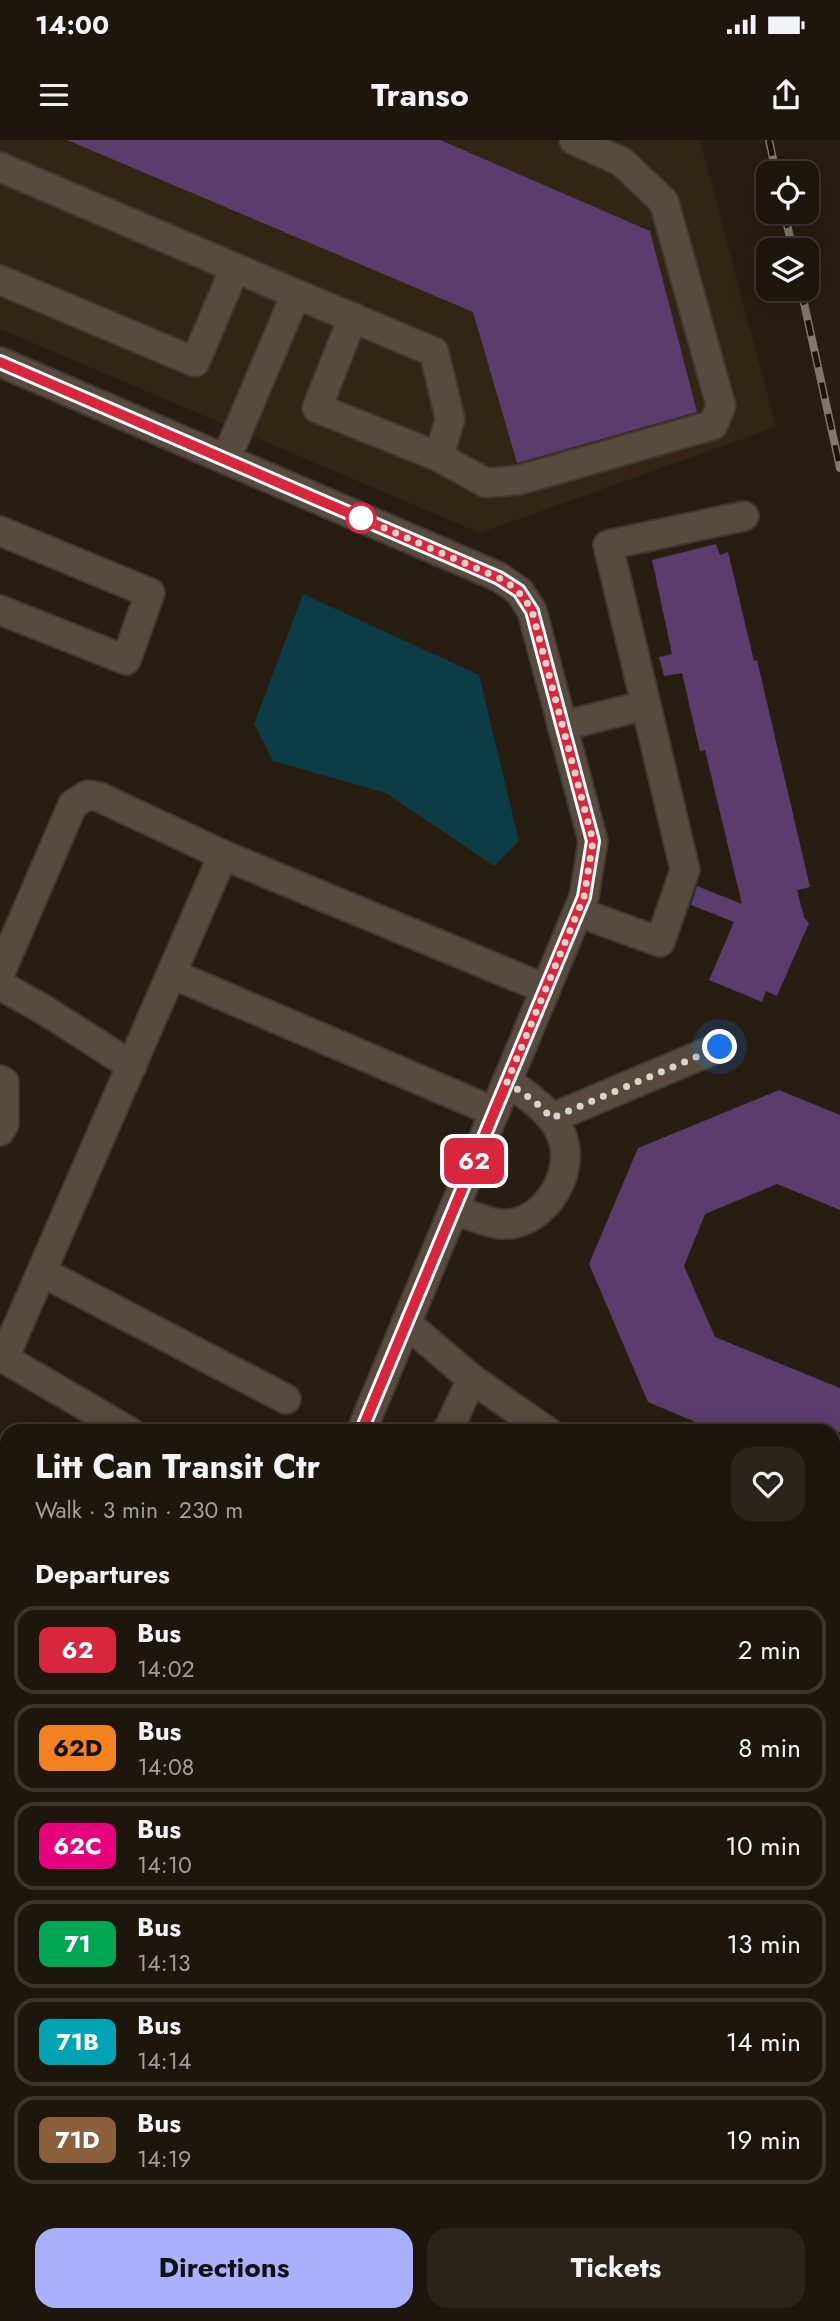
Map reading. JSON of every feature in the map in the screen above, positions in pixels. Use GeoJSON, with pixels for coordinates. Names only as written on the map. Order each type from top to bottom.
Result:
{"type":"FeatureCollection","features":[{"type":"Feature","properties":{"kind":"street"},"geometry":{"type":"LineString","coordinates":[[353,317],[317,408],[439,457],[486,483],[519,480],[713,425],[721,406],[664,202],[624,151],[574,140]]}},
{"type":"Feature","properties":{"kind":"street"},"geometry":{"type":"LineString","coordinates":[[0,167],[434,352],[450,419],[439,457]]}},
{"type":"Feature","properties":{"kind":"street"},"geometry":{"type":"LineString","coordinates":[[0,280],[195,362],[235,268]]}},
{"type":"Feature","properties":{"kind":"street"},"geometry":{"type":"LineString","coordinates":[[226,459],[296,294]]}},
{"type":"Feature","properties":{"kind":"street"},"geometry":{"type":"LineString","coordinates":[[0,362],[509,583],[519,591],[532,611],[593,841],[584,897],[364,1424]]}},
{"type":"Feature","properties":{"kind":"street"},"geometry":{"type":"LineString","coordinates":[[578,912],[660,943],[685,870],[608,545],[744,516]]}},
{"type":"Feature","properties":{"kind":"street"},"geometry":{"type":"LineString","coordinates":[[0,531],[150,593],[126,660],[0,610]]}},
{"type":"Feature","properties":{"kind":"street"},"geometry":{"type":"LineString","coordinates":[[562,726],[646,705]]}},
{"type":"Feature","properties":{"kind":"street"},"geometry":{"type":"LineString","coordinates":[[0,973],[73,804],[88,795],[99,797],[223,855],[546,989]]}},
{"type":"Feature","properties":{"kind":"street"},"geometry":{"type":"LineString","coordinates":[[116,1424],[2,1357],[42,1272],[223,855]]}},
{"type":"Feature","properties":{"kind":"street"},"geometry":{"type":"LineString","coordinates":[[172,974],[495,1112]]}},
{"type":"Feature","properties":{"kind":"street"},"geometry":{"type":"LineString","coordinates":[[0,985],[47,1011],[132,1066]]}},
{"type":"Feature","properties":{"kind":"street"},"geometry":{"type":"LineString","coordinates":[[552,1118],[720,1047]]}},
{"type":"Feature","properties":{"kind":"street"},"geometry":{"type":"LineString","coordinates":[[0,1080],[4,1083],[4,1124],[0,1131]]}},
{"type":"Feature","properties":{"kind":"street"},"geometry":{"type":"LineString","coordinates":[[454,1210],[501,1224],[523,1221],[551,1198],[564,1178],[564,1142],[552,1118],[507,1082]]}},
{"type":"Feature","properties":{"kind":"street"},"geometry":{"type":"LineString","coordinates":[[42,1272],[286,1399]]}},
{"type":"Feature","properties":{"kind":"street"},"geometry":{"type":"LineString","coordinates":[[406,1323],[472,1379],[537,1424]]}},
{"type":"Feature","properties":{"kind":"street"},"geometry":{"type":"LineString","coordinates":[[451,1424],[472,1379]]}},
{"type":"Feature","properties":{"kind":"shaded area"},"geometry":{"type":"Polygon","coordinates":[[[0,140],[700,140],[776,427],[480,533],[0,329],[0,140]]]}},
{"type":"Feature","properties":{"kind":"water"},"geometry":{"type":"Polygon","coordinates":[[[303,594],[479,675],[519,841],[494,866],[386,793],[273,761],[254,724],[303,594]]]}},
{"type":"Feature","properties":{"kind":"building"},"geometry":{"type":"Polygon","coordinates":[[[67,140],[440,140],[650,231],[697,412],[517,463],[473,312],[67,140]]]}},
{"type":"Feature","properties":{"kind":"building"},"geometry":{"type":"Polygon","coordinates":[[[716,544],[720,555],[728,552],[754,661],[757,660],[810,887],[797,890],[804,917],[809,923],[777,996],[766,991],[762,1002],[709,980],[734,922],[691,905],[697,886],[742,904],[705,750],[700,751],[682,673],[664,676],[659,657],[672,654],[652,560],[716,544]]]}},
{"type":"Feature","properties":{"kind":"building"},"geometry":{"type":"Polygon","coordinates":[[[779,1090],[840,1115],[840,1210],[777,1184],[705,1214],[684,1266],[715,1337],[840,1388],[840,1424],[700,1424],[648,1402],[589,1264],[638,1148],[779,1090]]]}},
{"type":"Feature","properties":{"kind":"railway"},"geometry":{"type":"LineString","coordinates":[[769,140],[773,161]]}},
{"type":"Feature","properties":{"kind":"railway"},"geometry":{"type":"LineString","coordinates":[[787,224],[790,238]]}},
{"type":"Feature","properties":{"kind":"railway"},"geometry":{"type":"LineString","coordinates":[[804,301],[840,468]]}},
{"type":"Feature","properties":{"kind":"bus line","name":"62"},"geometry":{"type":"LineString","coordinates":[[0,362],[499,578],[519,591],[532,611],[593,841],[584,897],[364,1424]]}},
{"type":"Feature","properties":{"kind":"route"},"geometry":{"type":"LineString","coordinates":[[361,518],[509,583],[527,601],[532,611],[593,841],[584,897],[507,1082],[552,1118],[720,1047]]}}]}
